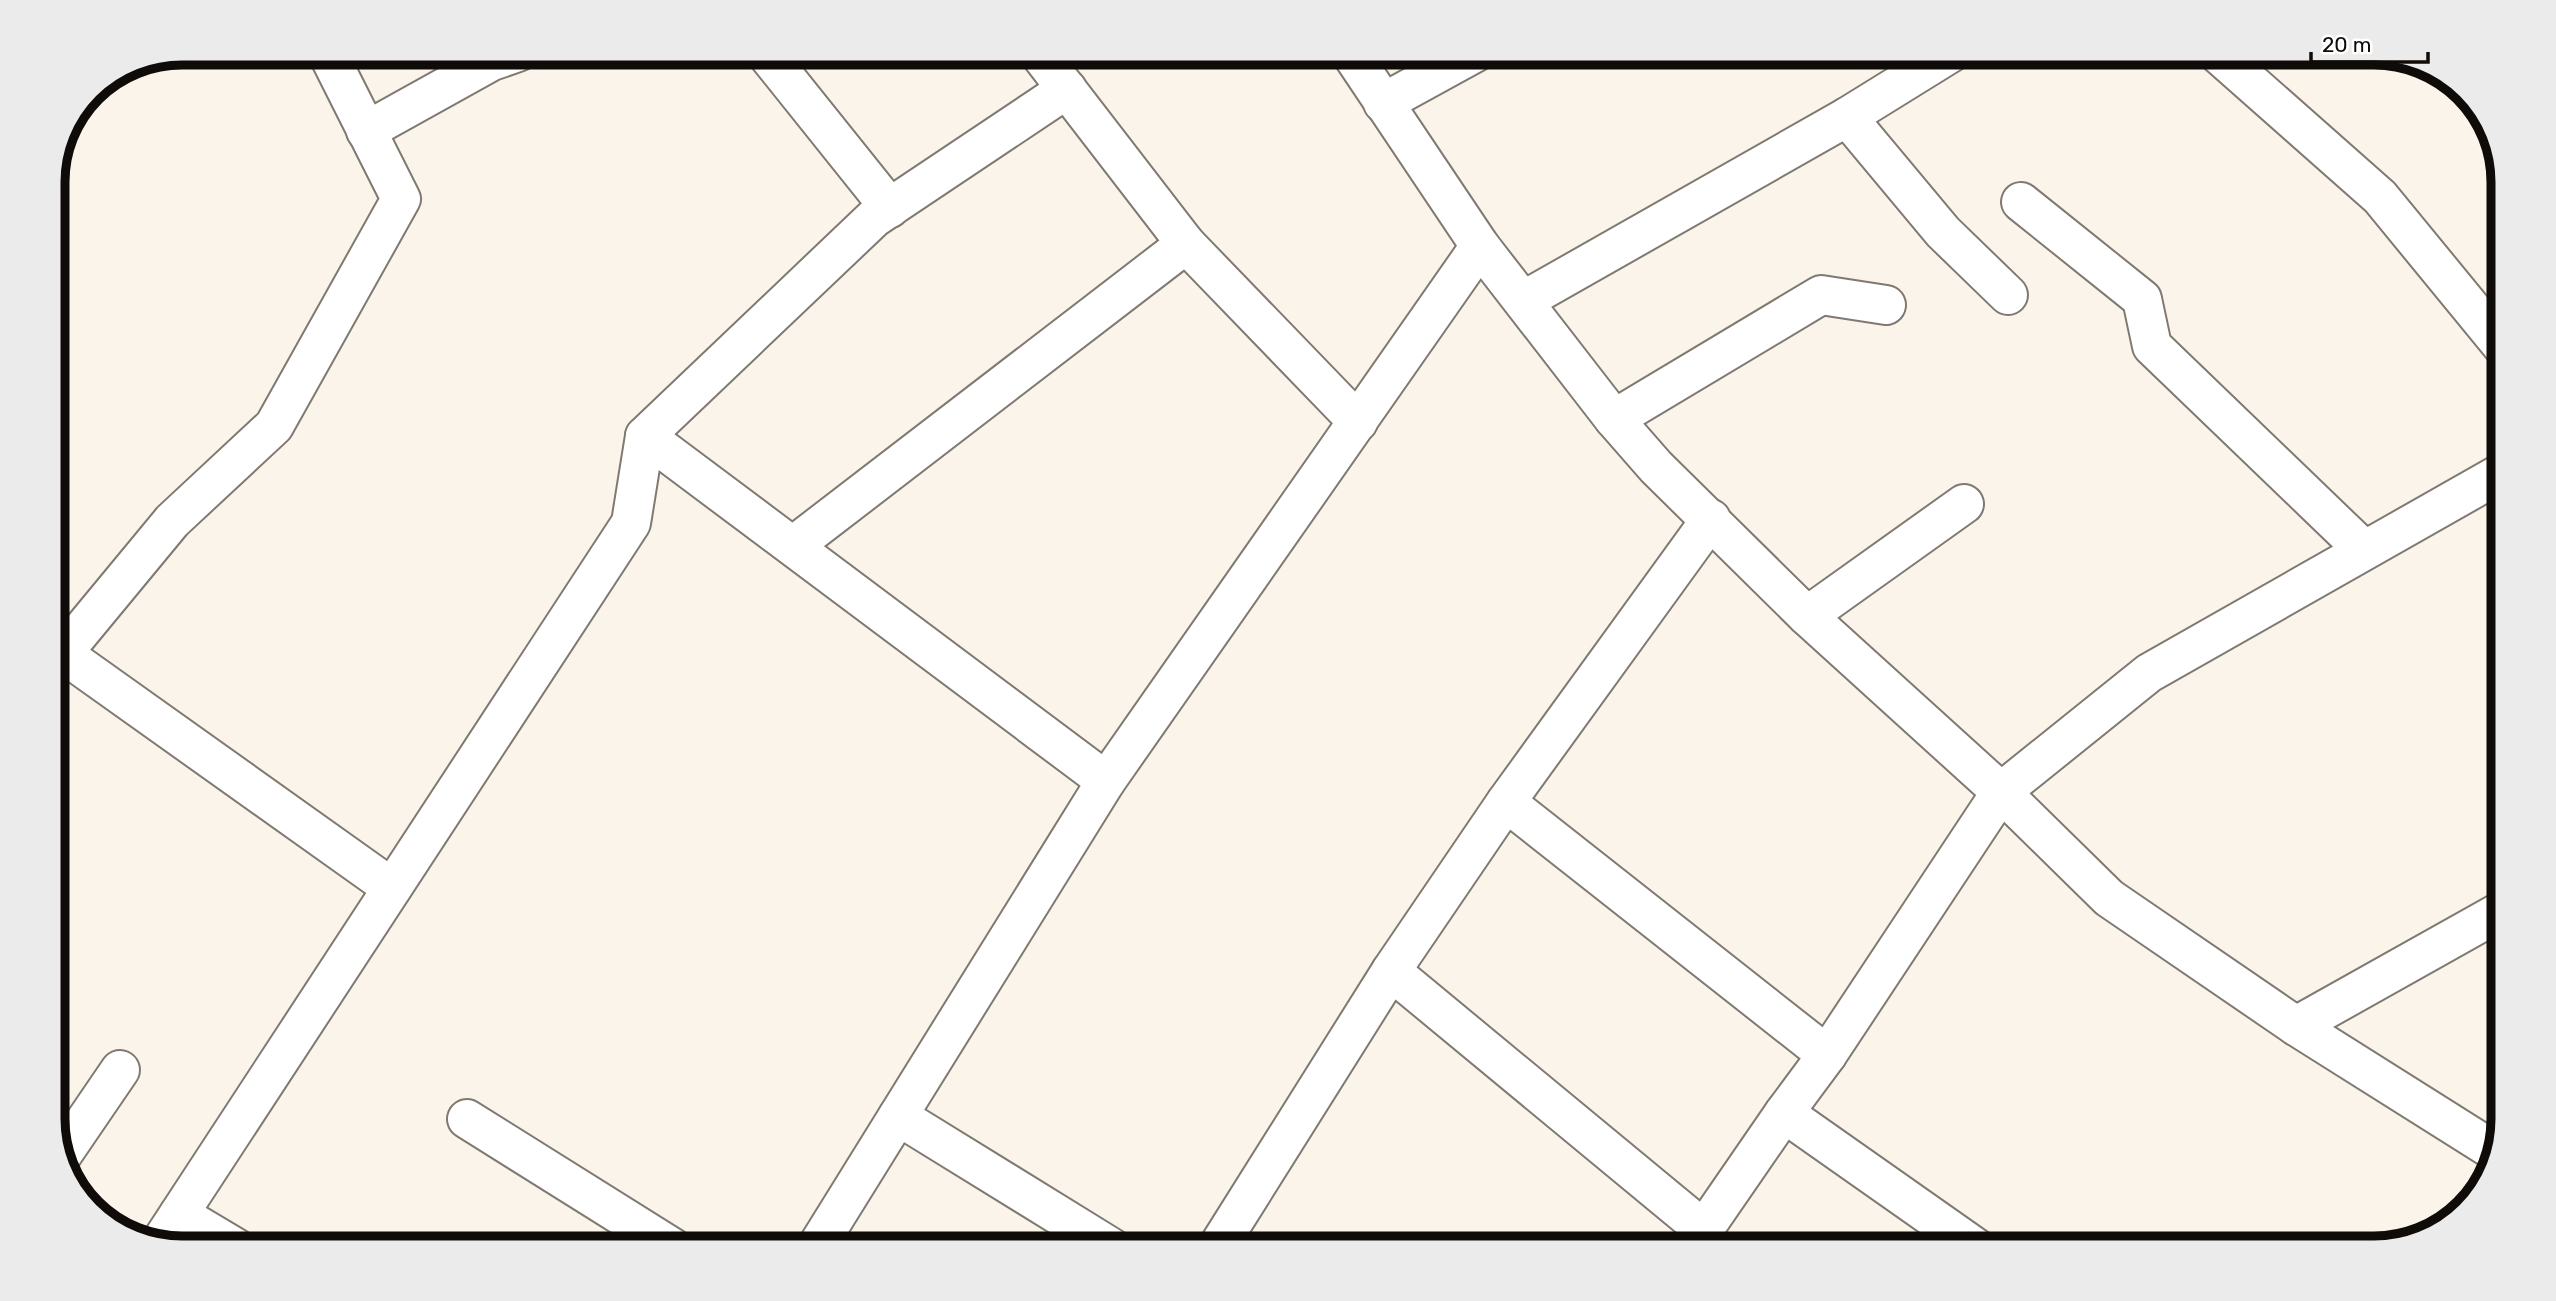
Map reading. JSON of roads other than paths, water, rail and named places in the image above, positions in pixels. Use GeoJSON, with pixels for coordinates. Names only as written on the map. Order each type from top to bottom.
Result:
{"type":"FeatureCollection","features":[{"type":"Feature","properties":{"kind":"street"},"geometry":{"type":"LineString","coordinates":[[65,651],[172,521],[274,426],[401,199],[333,65]]}},
{"type":"Feature","properties":{"kind":"street"},"geometry":{"type":"LineString","coordinates":[[366,131],[485,65]]}},
{"type":"Feature","properties":{"kind":"street"},"geometry":{"type":"LineString","coordinates":[[775,65],[890,208]]}},
{"type":"Feature","properties":{"kind":"street"},"geometry":{"type":"LineString","coordinates":[[1048,65],[1186,244],[1359,422]]}},
{"type":"Feature","properties":{"kind":"street"},"geometry":{"type":"LineString","coordinates":[[1358,65],[1480,246],[1614,419],[1656,467],[1807,616],[2001,792],[2109,898],[2296,1026],[2488,1147]]}},
{"type":"Feature","properties":{"kind":"street"},"geometry":{"type":"LineString","coordinates":[[1383,103],[1452,65]]}},
{"type":"Feature","properties":{"kind":"street"},"geometry":{"type":"LineString","coordinates":[[1523,301],[1847,117],[1922,65]]}},
{"type":"Feature","properties":{"kind":"street"},"geometry":{"type":"LineString","coordinates":[[2231,65],[2380,197],[2491,332]]}},
{"type":"Feature","properties":{"kind":"street"},"geometry":{"type":"LineString","coordinates":[[196,1236],[169,1228],[631,523],[645,436],[874,218],[1067,89]]}},
{"type":"Feature","properties":{"kind":"street"},"geometry":{"type":"LineString","coordinates":[[1847,117],[1943,232],[2008,295]]}},
{"type":"Feature","properties":{"kind":"street"},"geometry":{"type":"LineString","coordinates":[[2021,202],[2142,299],[2152,346],[2364,550]]}},
{"type":"Feature","properties":{"kind":"street"},"geometry":{"type":"LineString","coordinates":[[793,546],[1186,244]]}},
{"type":"Feature","properties":{"kind":"street"},"geometry":{"type":"LineString","coordinates":[[823,1236],[1106,780],[1480,246]]}},
{"type":"Feature","properties":{"kind":"street"},"geometry":{"type":"LineString","coordinates":[[1614,419],[1821,295],[1886,305]]}},
{"type":"Feature","properties":{"kind":"street"},"geometry":{"type":"LineString","coordinates":[[645,436],[1106,780]]}},
{"type":"Feature","properties":{"kind":"street"},"geometry":{"type":"LineString","coordinates":[[1699,1236],[1827,1055],[2001,792],[2149,673],[2491,479]]}},
{"type":"Feature","properties":{"kind":"street"},"geometry":{"type":"LineString","coordinates":[[1807,616],[1964,504]]}},
{"type":"Feature","properties":{"kind":"street"},"geometry":{"type":"LineString","coordinates":[[1225,1236],[1391,971],[1506,802],[1711,519]]}},
{"type":"Feature","properties":{"kind":"street"},"geometry":{"type":"LineString","coordinates":[[65,664],[392,888]]}},
{"type":"Feature","properties":{"kind":"street"},"geometry":{"type":"LineString","coordinates":[[1506,802],[1827,1055]]}},
{"type":"Feature","properties":{"kind":"street"},"geometry":{"type":"LineString","coordinates":[[2296,1026],[2491,918]]}},
{"type":"Feature","properties":{"kind":"street"},"geometry":{"type":"LineString","coordinates":[[1391,971],[1694,1236]]}},
{"type":"Feature","properties":{"kind":"street"},"geometry":{"type":"LineString","coordinates":[[68,1146],[120,1070]]}},
{"type":"Feature","properties":{"kind":"street"},"geometry":{"type":"LineString","coordinates":[[1784,1113],[1959,1236]]}},
{"type":"Feature","properties":{"kind":"street"},"geometry":{"type":"LineString","coordinates":[[898,1116],[1093,1236]]}},
{"type":"Feature","properties":{"kind":"street"},"geometry":{"type":"LineString","coordinates":[[467,1119],[624,1236]]}}]}
